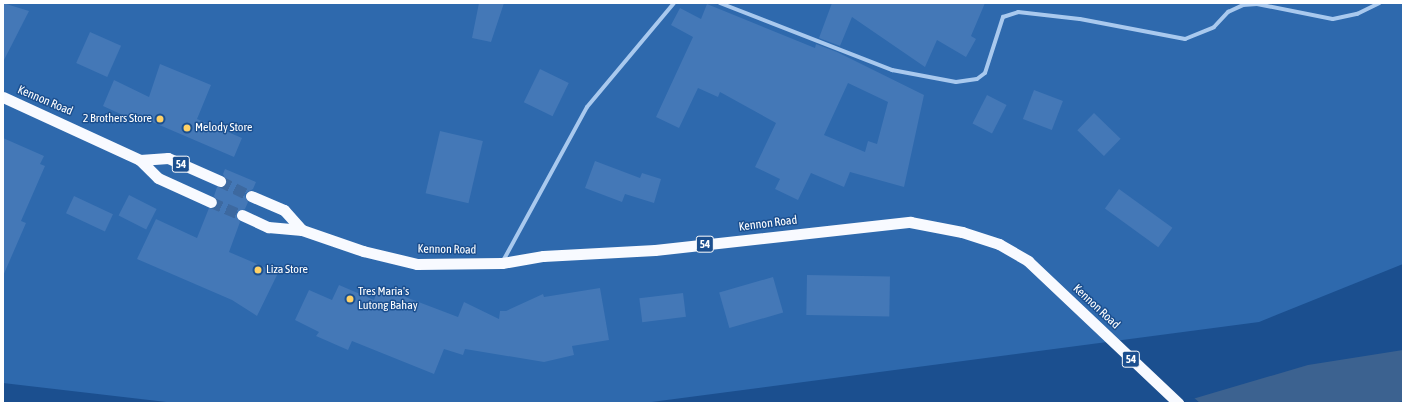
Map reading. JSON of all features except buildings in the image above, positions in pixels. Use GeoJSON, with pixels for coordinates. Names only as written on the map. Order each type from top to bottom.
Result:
{"type":"FeatureCollection","features":[{"type":"Feature","properties":{"kind":"highway","name":"Kennon Road"},"geometry":{"type":"LineString","coordinates":[[3,97],[140,160],[158,178],[211,202]]}},
{"type":"Feature","properties":{"kind":"highway","name":"Kennon Road"},"geometry":{"type":"LineString","coordinates":[[140,160],[168,158],[220,181]]}},
{"type":"Feature","properties":{"kind":"highway","name":"Kennon Road"},"geometry":{"type":"LineString","coordinates":[[251,196],[284,210],[302,230]]}},
{"type":"Feature","properties":{"kind":"highway","name":"Kennon Road"},"geometry":{"type":"LineString","coordinates":[[242,215],[268,227],[302,230],[363,252],[417,264],[502,263],[544,256],[655,250],[910,222],[962,232],[999,244],[1028,261],[1178,403]]}},
{"type":"Feature","properties":{"kind":"street"},"geometry":{"type":"LineString","coordinates":[[502,263],[587,107],[670,4],[674,3]]}},
{"type":"Feature","properties":{"kind":"street"},"geometry":{"type":"LineString","coordinates":[[720,3],[892,70],[956,82],[977,79],[985,73],[1003,17],[1018,12],[1080,19],[1185,39],[1214,27],[1228,12],[1243,5],[1257,4],[1333,19],[1357,14],[1380,3]]}},
{"type":"Feature","properties":{"kind":"shaded area"},"geometry":{"type":"Polygon","coordinates":[[[3,3],[1403,3],[1403,264],[1259,322],[644,403],[175,403],[3,383],[3,3]]]}},
{"type":"Feature","properties":{"kind":"shaded area"},"geometry":{"type":"Polygon","coordinates":[[[1403,350],[1403,401],[1395,403],[1179,403],[1308,365],[1403,350]]]}},
{"type":"Feature","properties":{"kind":"pier"},"geometry":{"type":"Polygon","coordinates":[[[1193,397],[1200,403],[1177,403],[1179,401],[1193,397]]]}},
{"type":"Feature","properties":{"kind":"tunnel"},"geometry":{"type":"LineString","coordinates":[[220,181],[251,196]]}},
{"type":"Feature","properties":{"kind":"tunnel"},"geometry":{"type":"LineString","coordinates":[[211,202],[242,215]]}},
{"type":"Feature","properties":{"kind":"place","name":"2 Brothers Store"},"geometry":{"type":"Point","coordinates":[160,119]}},
{"type":"Feature","properties":{"kind":"place","name":"Melody Store"},"geometry":{"type":"Point","coordinates":[187,128]}},
{"type":"Feature","properties":{"kind":"place","name":"Liza Store"},"geometry":{"type":"Point","coordinates":[258,270]}},
{"type":"Feature","properties":{"kind":"place","name":"Tres Maria's Lutong Bahay"},"geometry":{"type":"Point","coordinates":[350,299]}}]}
